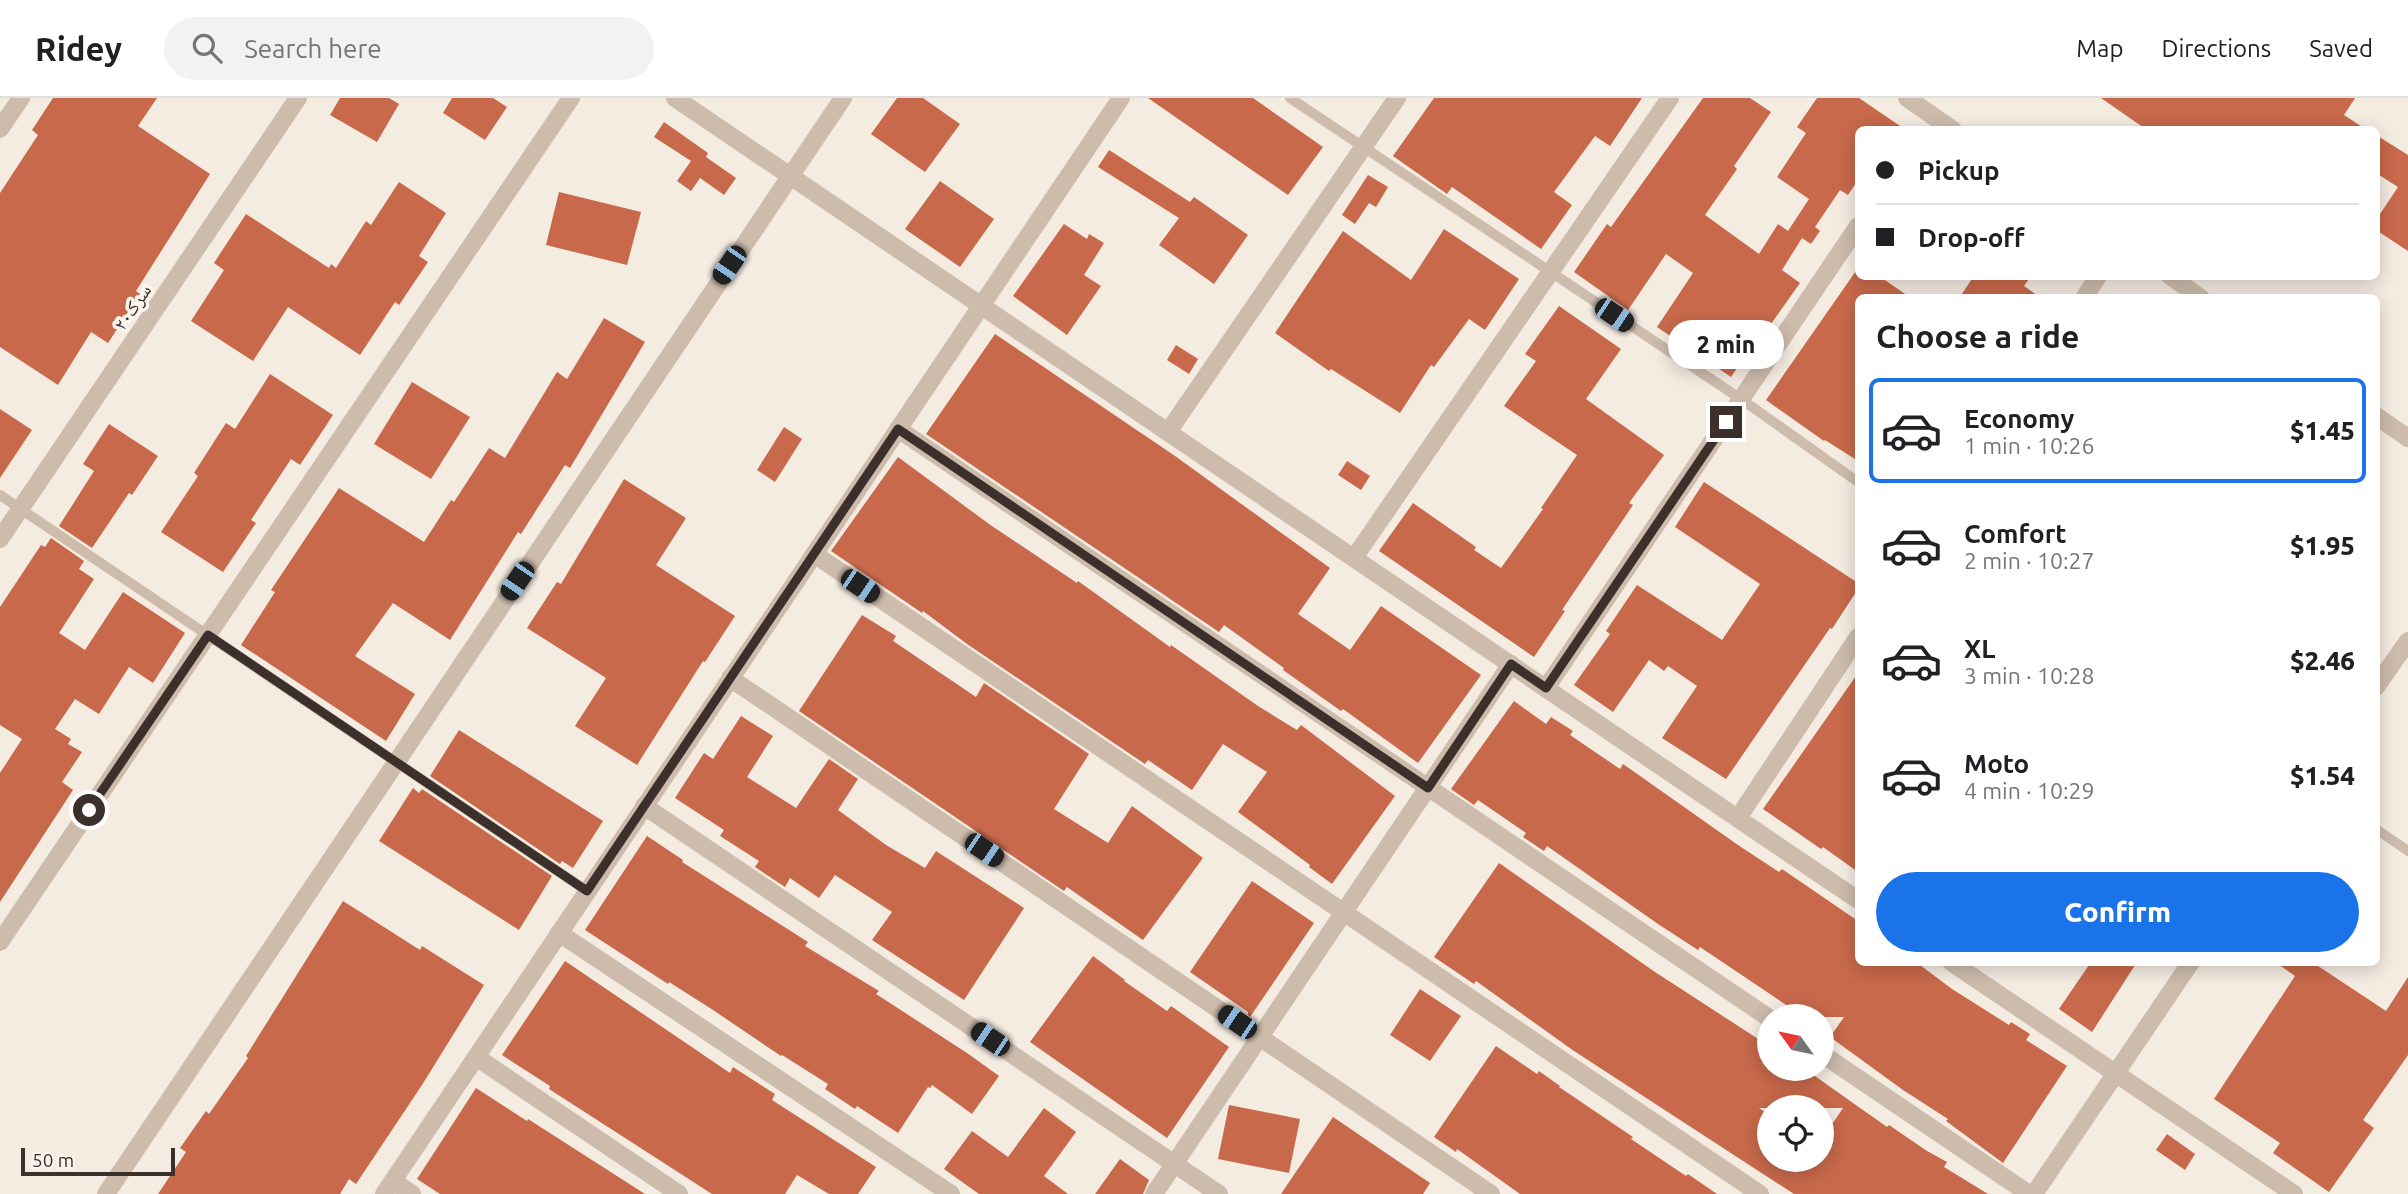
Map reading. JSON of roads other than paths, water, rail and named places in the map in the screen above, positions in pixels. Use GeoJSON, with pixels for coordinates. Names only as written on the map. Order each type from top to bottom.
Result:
{"type":"FeatureCollection","features":[{"type":"Feature","properties":{"kind":"street"},"geometry":{"type":"LineString","coordinates":[[0,129],[21,98]]}},
{"type":"Feature","properties":{"kind":"street","name":"سرک۲۰"},"geometry":{"type":"LineString","coordinates":[[0,539],[298,98]]}},
{"type":"Feature","properties":{"kind":"street"},"geometry":{"type":"LineString","coordinates":[[0,942],[571,98]]}},
{"type":"Feature","properties":{"kind":"street"},"geometry":{"type":"LineString","coordinates":[[676,98],[1855,898]]}},
{"type":"Feature","properties":{"kind":"street"},"geometry":{"type":"LineString","coordinates":[[106,1194],[843,98]]}},
{"type":"Feature","properties":{"kind":"street"},"geometry":{"type":"LineString","coordinates":[[412,1194],[388,1187],[1121,98]]}},
{"type":"Feature","properties":{"kind":"street"},"geometry":{"type":"LineString","coordinates":[[1168,432],[1397,98]]}},
{"type":"Feature","properties":{"kind":"street"},"geometry":{"type":"LineString","coordinates":[[1354,558],[1670,98]]}},
{"type":"Feature","properties":{"kind":"street"},"geometry":{"type":"LineString","coordinates":[[1907,98],[1928,122]]}},
{"type":"Feature","properties":{"kind":"street"},"geometry":{"type":"LineString","coordinates":[[1546,688],[1855,230]]}},
{"type":"Feature","properties":{"kind":"street"},"geometry":{"type":"LineString","coordinates":[[2176,280],[2195,294]]}},
{"type":"Feature","properties":{"kind":"street"},"geometry":{"type":"LineString","coordinates":[[2380,419],[2408,438]]}},
{"type":"Feature","properties":{"kind":"street"},"geometry":{"type":"LineString","coordinates":[[898,429],[1757,1010]]}},
{"type":"Feature","properties":{"kind":"street"},"geometry":{"type":"LineString","coordinates":[[814,554],[1760,1194]]}},
{"type":"Feature","properties":{"kind":"street"},"geometry":{"type":"LineString","coordinates":[[2380,681],[2408,641]]}},
{"type":"Feature","properties":{"kind":"street"},"geometry":{"type":"LineString","coordinates":[[1738,818],[1855,642]]}},
{"type":"Feature","properties":{"kind":"street"},"geometry":{"type":"LineString","coordinates":[[1154,1194],[1511,664]]}},
{"type":"Feature","properties":{"kind":"street"},"geometry":{"type":"LineString","coordinates":[[730,678],[1491,1194]]}},
{"type":"Feature","properties":{"kind":"street"},"geometry":{"type":"LineString","coordinates":[[644,806],[1219,1194]]}},
{"type":"Feature","properties":{"kind":"street"},"geometry":{"type":"LineString","coordinates":[[559,933],[951,1194]]}},
{"type":"Feature","properties":{"kind":"street"},"geometry":{"type":"LineString","coordinates":[[1957,966],[2294,1194]]}},
{"type":"Feature","properties":{"kind":"street"},"geometry":{"type":"LineString","coordinates":[[1834,1062],[2032,1194],[2188,966]]}},
{"type":"Feature","properties":{"kind":"street"},"geometry":{"type":"LineString","coordinates":[[476,1057],[679,1194]]}},
{"type":"Feature","properties":{"kind":"lane"},"geometry":{"type":"LineString","coordinates":[[1290,98],[1741,400],[1855,480]]}},
{"type":"Feature","properties":{"kind":"lane"},"geometry":{"type":"LineString","coordinates":[[0,495],[587,891]]}},
{"type":"Feature","properties":{"kind":"lane"},"geometry":{"type":"LineString","coordinates":[[2380,832],[2408,850]]}}]}
